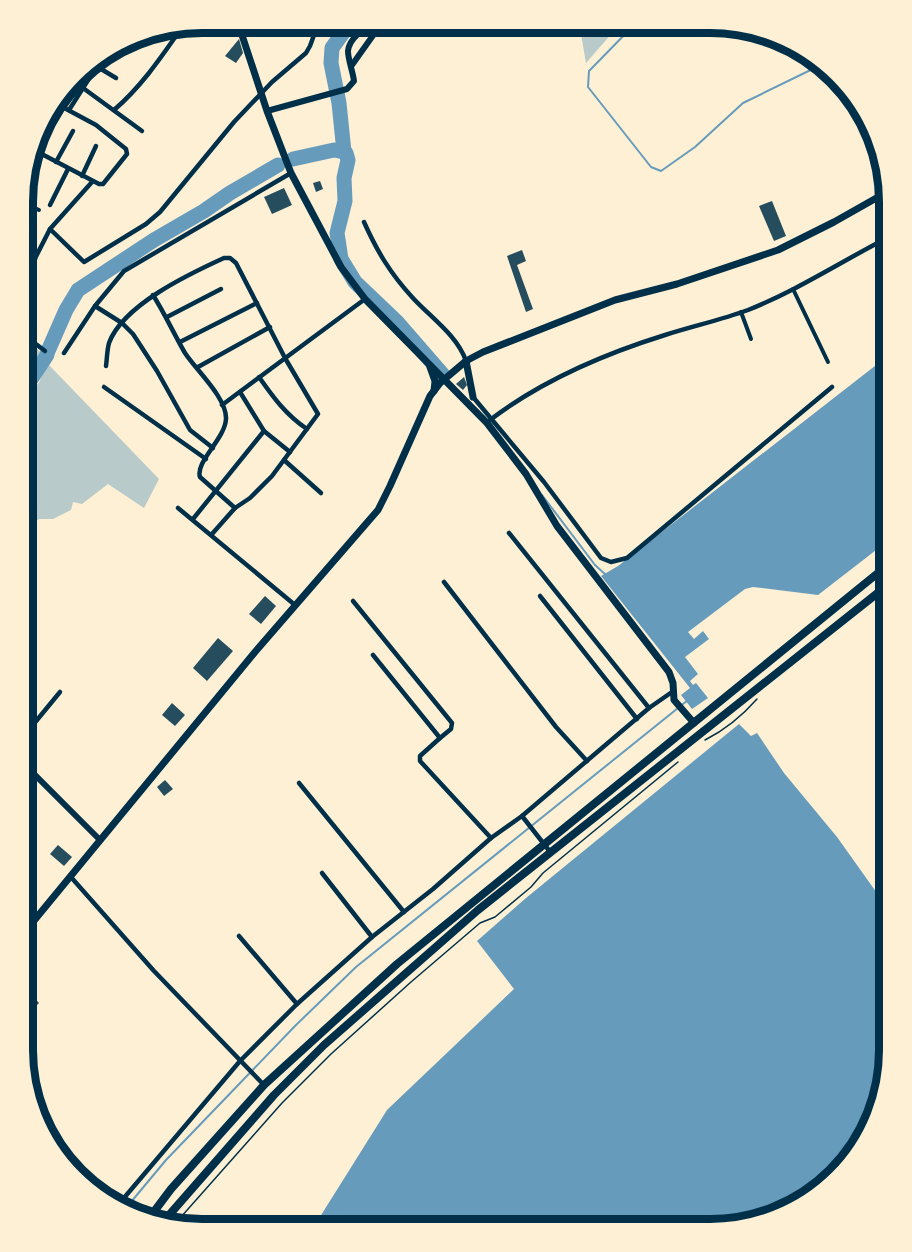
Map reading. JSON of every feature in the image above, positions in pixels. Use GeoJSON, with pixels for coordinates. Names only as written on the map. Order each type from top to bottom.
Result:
{"type":"FeatureCollection","features":[{"type":"Feature","properties":{"kind":"main road"},"geometry":{"type":"LineString","coordinates":[[241,33],[267,111],[291,173],[341,267],[365,299],[428,362],[447,377],[489,421],[559,524],[669,672],[673,683],[673,696],[694,723]]}},
{"type":"Feature","properties":{"kind":"main road"},"geometry":{"type":"LineString","coordinates":[[33,922],[296,605],[378,510],[434,391],[458,367],[483,352],[615,300],[678,284],[778,250],[818,231],[879,197]]}},
{"type":"Feature","properties":{"kind":"main road"},"geometry":{"type":"LineString","coordinates":[[466,361],[473,397]]}},
{"type":"Feature","properties":{"kind":"main road"},"geometry":{"type":"LineString","coordinates":[[428,362],[435,381],[434,391]]}},
{"type":"Feature","properties":{"kind":"main road"},"geometry":{"type":"LineString","coordinates":[[154,1212],[171,1189],[264,1085],[397,964],[879,572]]}},
{"type":"Feature","properties":{"kind":"main road"},"geometry":{"type":"LineString","coordinates":[[168,1216],[274,1095],[324,1045],[478,910],[879,592]]}},
{"type":"Feature","properties":{"kind":"street"},"geometry":{"type":"LineString","coordinates":[[50,230],[84,262],[146,224],[160,212],[234,122],[306,53],[314,33]]}},
{"type":"Feature","properties":{"kind":"street"},"geometry":{"type":"LineString","coordinates":[[267,111],[296,101],[347,89],[354,81],[348,51],[360,33]]}},
{"type":"Feature","properties":{"kind":"street"},"geometry":{"type":"LineString","coordinates":[[352,65],[374,33]]}},
{"type":"Feature","properties":{"kind":"street"},"geometry":{"type":"LineString","coordinates":[[114,110],[128,99],[145,79],[177,35]]}},
{"type":"Feature","properties":{"kind":"street"},"geometry":{"type":"LineString","coordinates":[[100,68],[116,78]]}},
{"type":"Feature","properties":{"kind":"street"},"geometry":{"type":"LineString","coordinates":[[69,110],[92,74]]}},
{"type":"Feature","properties":{"kind":"street"},"geometry":{"type":"LineString","coordinates":[[83,88],[142,131]]}},
{"type":"Feature","properties":{"kind":"street"},"geometry":{"type":"LineString","coordinates":[[38,163],[42,155],[92,182],[103,184],[126,156],[127,150],[96,125],[63,107]]}},
{"type":"Feature","properties":{"kind":"street"},"geometry":{"type":"LineString","coordinates":[[56,162],[73,131]]}},
{"type":"Feature","properties":{"kind":"street"},"geometry":{"type":"LineString","coordinates":[[82,176],[96,146]]}},
{"type":"Feature","properties":{"kind":"street"},"geometry":{"type":"LineString","coordinates":[[50,205],[68,169]]}},
{"type":"Feature","properties":{"kind":"street"},"geometry":{"type":"LineString","coordinates":[[64,352],[95,306],[124,271],[291,173]]}},
{"type":"Feature","properties":{"kind":"street"},"geometry":{"type":"LineString","coordinates":[[33,263],[50,230],[92,182]]}},
{"type":"Feature","properties":{"kind":"street"},"geometry":{"type":"LineString","coordinates":[[33,207],[39,210]]}},
{"type":"Feature","properties":{"kind":"street"},"geometry":{"type":"LineString","coordinates":[[364,222],[381,258],[410,295],[462,350],[466,361]]}},
{"type":"Feature","properties":{"kind":"street"},"geometry":{"type":"LineString","coordinates":[[489,421],[513,403],[617,352],[666,334],[741,312],[793,289],[879,243]]}},
{"type":"Feature","properties":{"kind":"street"},"geometry":{"type":"LineString","coordinates":[[106,366],[110,341],[123,322],[153,295],[224,258],[231,258],[236,263],[285,358],[318,414],[272,476],[250,498],[236,508],[212,534]]}},
{"type":"Feature","properties":{"kind":"street"},"geometry":{"type":"LineString","coordinates":[[167,317],[221,289]]}},
{"type":"Feature","properties":{"kind":"street"},"geometry":{"type":"LineString","coordinates":[[793,289],[828,362]]}},
{"type":"Feature","properties":{"kind":"street"},"geometry":{"type":"LineString","coordinates":[[153,295],[187,356],[198,367],[222,405],[226,417],[225,426],[198,473],[236,508]]}},
{"type":"Feature","properties":{"kind":"street"},"geometry":{"type":"LineString","coordinates":[[222,405],[365,299]]}},
{"type":"Feature","properties":{"kind":"street"},"geometry":{"type":"LineString","coordinates":[[180,342],[257,303]]}},
{"type":"Feature","properties":{"kind":"street"},"geometry":{"type":"LineString","coordinates":[[95,306],[123,322],[141,346],[190,430],[213,448]]}},
{"type":"Feature","properties":{"kind":"street"},"geometry":{"type":"LineString","coordinates":[[741,312],[751,339]]}},
{"type":"Feature","properties":{"kind":"street"},"geometry":{"type":"LineString","coordinates":[[198,367],[270,327]]}},
{"type":"Feature","properties":{"kind":"street"},"geometry":{"type":"LineString","coordinates":[[33,342],[45,351]]}},
{"type":"Feature","properties":{"kind":"street"},"geometry":{"type":"LineString","coordinates":[[259,376],[276,402],[292,419],[307,429]]}},
{"type":"Feature","properties":{"kind":"street"},"geometry":{"type":"LineString","coordinates":[[104,387],[206,459]]}},
{"type":"Feature","properties":{"kind":"street"},"geometry":{"type":"LineString","coordinates":[[473,397],[489,421],[544,482],[568,518],[601,558],[611,562],[627,558],[832,387]]}},
{"type":"Feature","properties":{"kind":"street"},"geometry":{"type":"LineString","coordinates":[[240,392],[264,431],[290,452]]}},
{"type":"Feature","properties":{"kind":"street"},"geometry":{"type":"LineString","coordinates":[[193,519],[264,431]]}},
{"type":"Feature","properties":{"kind":"street"},"geometry":{"type":"LineString","coordinates":[[284,460],[321,493]]}},
{"type":"Feature","properties":{"kind":"street"},"geometry":{"type":"LineString","coordinates":[[177,508],[212,534],[296,605]]}},
{"type":"Feature","properties":{"kind":"street"},"geometry":{"type":"LineString","coordinates":[[509,533],[649,708]]}},
{"type":"Feature","properties":{"kind":"street"},"geometry":{"type":"LineString","coordinates":[[444,582],[556,727],[587,761]]}},
{"type":"Feature","properties":{"kind":"street"},"geometry":{"type":"LineString","coordinates":[[540,596],[637,719]]}},
{"type":"Feature","properties":{"kind":"street"},"geometry":{"type":"LineString","coordinates":[[353,601],[452,723],[451,729],[420,756],[420,761],[492,838]]}},
{"type":"Feature","properties":{"kind":"street"},"geometry":{"type":"LineString","coordinates":[[374,655],[440,738]]}},
{"type":"Feature","properties":{"kind":"street"},"geometry":{"type":"LineString","coordinates":[[33,725],[60,692]]}},
{"type":"Feature","properties":{"kind":"street"},"geometry":{"type":"LineString","coordinates":[[123,1199],[241,1063],[297,1004],[372,937],[492,838],[523,818],[649,708],[663,697],[673,696]]}},
{"type":"Feature","properties":{"kind":"street"},"geometry":{"type":"LineString","coordinates":[[33,773],[100,840]]}},
{"type":"Feature","properties":{"kind":"street"},"geometry":{"type":"LineString","coordinates":[[299,783],[404,912]]}},
{"type":"Feature","properties":{"kind":"street"},"geometry":{"type":"LineString","coordinates":[[523,818],[551,853]]}},
{"type":"Feature","properties":{"kind":"street"},"geometry":{"type":"LineString","coordinates":[[321,873],[372,937]]}},
{"type":"Feature","properties":{"kind":"street"},"geometry":{"type":"LineString","coordinates":[[70,876],[154,971],[264,1085]]}},
{"type":"Feature","properties":{"kind":"street"},"geometry":{"type":"LineString","coordinates":[[239,936],[297,1004]]}},
{"type":"Feature","properties":{"kind":"path"},"geometry":{"type":"LineString","coordinates":[[704,741],[714,737],[750,709]]}},
{"type":"Feature","properties":{"kind":"path"},"geometry":{"type":"LineString","coordinates":[[180,1218],[282,1103],[331,1054],[480,923],[495,917],[531,887],[543,873],[677,763]]}},
{"type":"Feature","properties":{"kind":"shaded area"},"geometry":{"type":"Polygon","coordinates":[[[581,33],[612,33],[586,63],[581,33]]]}},
{"type":"Feature","properties":{"kind":"shaded area"},"geometry":{"type":"Polygon","coordinates":[[[33,346],[44,355],[33,373],[33,346]]]}},
{"type":"Feature","properties":{"kind":"shaded area"},"geometry":{"type":"Polygon","coordinates":[[[47,363],[159,479],[144,508],[108,484],[82,504],[73,502],[71,510],[53,519],[39,519],[33,523],[33,388],[39,383],[47,363]]]}},
{"type":"Feature","properties":{"kind":"water"},"geometry":{"type":"Polygon","coordinates":[[[879,363],[879,548],[818,595],[753,587],[745,589],[688,632],[694,639],[703,631],[709,639],[685,657],[698,674],[690,681],[693,685],[696,683],[708,698],[692,709],[681,695],[690,688],[601,576],[618,566],[879,363]]]}},
{"type":"Feature","properties":{"kind":"water"},"geometry":{"type":"Polygon","coordinates":[[[739,724],[751,736],[757,733],[784,773],[837,837],[879,896],[879,1061],[876,1083],[862,1125],[837,1161],[821,1177],[785,1202],[732,1218],[319,1219],[387,1110],[514,989],[477,941],[526,898],[739,724]]]}},
{"type":"Feature","properties":{"kind":"building"},"geometry":{"type":"Polygon","coordinates":[[[239,39],[243,53],[236,63],[225,56],[239,39]]]}},
{"type":"Feature","properties":{"kind":"building"},"geometry":{"type":"Polygon","coordinates":[[[320,181],[323,189],[316,192],[313,183],[320,181]]]}},
{"type":"Feature","properties":{"kind":"building"},"geometry":{"type":"Polygon","coordinates":[[[284,188],[292,205],[272,214],[264,197],[284,188]]]}},
{"type":"Feature","properties":{"kind":"building"},"geometry":{"type":"Polygon","coordinates":[[[772,201],[786,236],[774,241],[759,206],[772,201]]]}},
{"type":"Feature","properties":{"kind":"building"},"geometry":{"type":"Polygon","coordinates":[[[522,250],[526,261],[517,265],[533,309],[526,312],[507,256],[522,250]]]}},
{"type":"Feature","properties":{"kind":"building"},"geometry":{"type":"Polygon","coordinates":[[[464,377],[467,385],[463,390],[456,384],[464,377]]]}},
{"type":"Feature","properties":{"kind":"building"},"geometry":{"type":"Polygon","coordinates":[[[265,596],[276,606],[261,624],[249,614],[265,596]]]}},
{"type":"Feature","properties":{"kind":"building"},"geometry":{"type":"Polygon","coordinates":[[[218,638],[233,651],[207,681],[193,668],[218,638]]]}},
{"type":"Feature","properties":{"kind":"building"},"geometry":{"type":"Polygon","coordinates":[[[172,703],[185,715],[175,726],[162,715],[172,703]]]}},
{"type":"Feature","properties":{"kind":"building"},"geometry":{"type":"Polygon","coordinates":[[[165,780],[173,789],[164,796],[157,787],[165,780]]]}},
{"type":"Feature","properties":{"kind":"building"},"geometry":{"type":"Polygon","coordinates":[[[58,845],[72,857],[64,866],[50,854],[58,845]]]}},
{"type":"Feature","properties":{"kind":"building"},"geometry":{"type":"Polygon","coordinates":[[[33,997],[39,1003],[33,1009],[33,997]]]}},
{"type":"Feature","properties":{"kind":"waterway"},"geometry":{"type":"LineString","coordinates":[[343,33],[332,48],[331,63],[339,103],[344,152]]}},
{"type":"Feature","properties":{"kind":"waterway"},"geometry":{"type":"LineString","coordinates":[[626,33],[589,71],[588,87],[651,167],[661,171],[695,147],[743,103],[814,69]]}},
{"type":"Feature","properties":{"kind":"waterway"},"geometry":{"type":"LineString","coordinates":[[293,159],[334,150],[344,152]]}},
{"type":"Feature","properties":{"kind":"waterway"},"geometry":{"type":"LineString","coordinates":[[344,152],[348,160],[344,178],[345,201],[337,233],[341,259],[355,282],[397,322],[443,375]]}},
{"type":"Feature","properties":{"kind":"waterway"},"geometry":{"type":"LineString","coordinates":[[48,351],[66,310],[78,290],[154,240],[278,165]]}},
{"type":"Feature","properties":{"kind":"waterway"},"geometry":{"type":"LineString","coordinates":[[33,376],[47,355]]}},
{"type":"Feature","properties":{"kind":"waterway"},"geometry":{"type":"LineString","coordinates":[[542,495],[595,565],[606,575]]}},
{"type":"Feature","properties":{"kind":"waterway"},"geometry":{"type":"LineString","coordinates":[[130,1203],[166,1160],[295,1026],[356,967],[688,700]]}}]}
